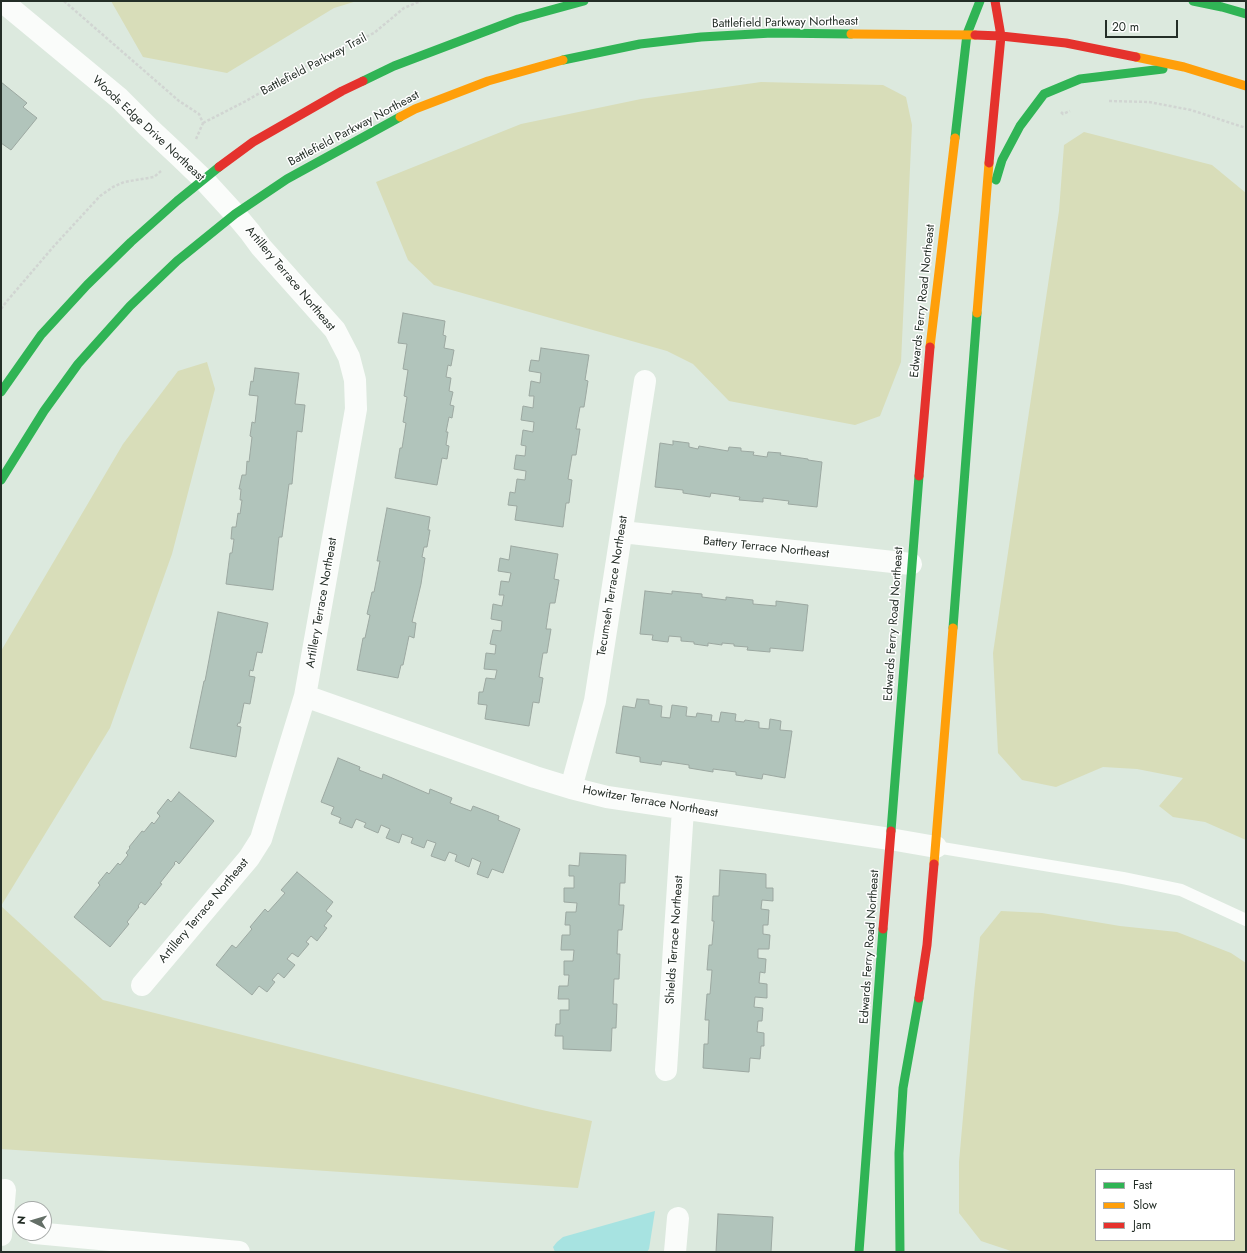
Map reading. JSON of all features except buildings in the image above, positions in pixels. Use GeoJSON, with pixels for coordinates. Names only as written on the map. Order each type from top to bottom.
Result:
{"type":"FeatureCollection","features":[{"type":"Feature","properties":{"kind":"main road"},"geometry":{"type":"LineString","coordinates":[[1,392],[42,335],[87,285],[131,242],[203,179],[253,142],[342,91],[394,66],[518,19],[584,1]]}},
{"type":"Feature","properties":{"kind":"main road","name":"Edwards Ferry Road Northeast"},"geometry":{"type":"LineString","coordinates":[[859,1252],[911,564],[929,354],[967,34],[980,1]]}},
{"type":"Feature","properties":{"kind":"main road"},"geometry":{"type":"LineString","coordinates":[[900,1252],[899,1153],[903,1088],[920,994],[927,945],[936,847],[983,231],[1001,36],[995,1]]}},
{"type":"Feature","properties":{"kind":"main road"},"geometry":{"type":"LineString","coordinates":[[1193,1],[1246,14]]}},
{"type":"Feature","properties":{"kind":"main road","name":"Battlefield Parkway Northeast"},"geometry":{"type":"LineString","coordinates":[[1,480],[44,411],[78,364],[130,306],[177,260],[235,214],[286,179],[415,109],[488,81],[556,61],[640,44],[701,37],[772,33],[967,34],[1066,43],[1184,67],[1246,86]]}},
{"type":"Feature","properties":{"kind":"main road"},"geometry":{"type":"LineString","coordinates":[[983,231],[1002,160],[1020,126],[1044,94],[1080,78],[1184,67]]}},
{"type":"Feature","properties":{"kind":"street","name":"Woods Edge Drive Northeast"},"geometry":{"type":"LineString","coordinates":[[2,1],[119,98],[203,179],[235,214]]}},
{"type":"Feature","properties":{"kind":"street","name":"Artillery Terrace Northeast"},"geometry":{"type":"LineString","coordinates":[[142,985],[250,858],[261,839],[305,696],[356,409],[355,380],[349,357],[335,330],[261,247],[235,214]]}},
{"type":"Feature","properties":{"kind":"street","name":"Tecumseh Terrace Northeast"},"geometry":{"type":"LineString","coordinates":[[571,788],[595,701],[645,381]]}},
{"type":"Feature","properties":{"kind":"street","name":"Battery Terrace Northeast"},"geometry":{"type":"LineString","coordinates":[[622,532],[911,564]]}},
{"type":"Feature","properties":{"kind":"street","name":"Howitzer Terrace Northeast"},"geometry":{"type":"LineString","coordinates":[[305,696],[571,788],[607,797],[936,847]]}},
{"type":"Feature","properties":{"kind":"street","name":"Shields Terrace Northeast"},"geometry":{"type":"LineString","coordinates":[[666,1070],[684,809]]}},
{"type":"Feature","properties":{"kind":"street"},"geometry":{"type":"LineString","coordinates":[[1,1235],[5,1190]]}},
{"type":"Feature","properties":{"kind":"street"},"geometry":{"type":"LineString","coordinates":[[675,1252],[678,1218]]}},
{"type":"Feature","properties":{"kind":"street"},"geometry":{"type":"LineString","coordinates":[[1,1230],[12,1231]]}},
{"type":"Feature","properties":{"kind":"street"},"geometry":{"type":"LineString","coordinates":[[52,1235],[239,1252]]}},
{"type":"Feature","properties":{"kind":"lane"},"geometry":{"type":"LineString","coordinates":[[936,847],[1123,878],[1181,890],[1246,920]]}},
{"type":"Feature","properties":{"kind":"path","name":"Battlefield Parkway Trail"},"geometry":{"type":"LineString","coordinates":[[64,1],[180,101],[199,114],[203,123],[246,102],[319,59],[374,33],[404,8],[421,1]]}},
{"type":"Feature","properties":{"kind":"path"},"geometry":{"type":"LineString","coordinates":[[1044,94],[1063,114],[1073,109]]}},
{"type":"Feature","properties":{"kind":"path"},"geometry":{"type":"LineString","coordinates":[[1107,101],[1149,102],[1191,110],[1246,128]]}},
{"type":"Feature","properties":{"kind":"path"},"geometry":{"type":"LineString","coordinates":[[1,309],[54,246],[100,196],[113,187],[124,182],[154,177]]}},
{"type":"Feature","properties":{"kind":"green space"},"geometry":{"type":"Polygon","coordinates":[[[111,1],[357,1],[334,8],[227,73],[143,57],[111,1]]]}},
{"type":"Feature","properties":{"kind":"green space"},"geometry":{"type":"Polygon","coordinates":[[[761,82],[883,85],[906,97],[912,125],[901,362],[880,416],[855,425],[729,401],[693,364],[667,351],[434,285],[408,260],[376,182],[521,124],[641,99],[761,82]]]}},
{"type":"Feature","properties":{"kind":"green space"},"geometry":{"type":"Polygon","coordinates":[[[1084,132],[1212,165],[1246,193],[1246,840],[1205,822],[1173,817],[1159,806],[1183,778],[1137,769],[1103,767],[1056,787],[1022,780],[998,753],[993,653],[1059,211],[1064,145],[1084,132]]]}},
{"type":"Feature","properties":{"kind":"green space"},"geometry":{"type":"Polygon","coordinates":[[[207,362],[215,389],[172,554],[110,728],[1,906],[1,651],[123,444],[178,371],[207,362]]]}},
{"type":"Feature","properties":{"kind":"green space"},"geometry":{"type":"Polygon","coordinates":[[[1,906],[103,1000],[533,1108],[592,1121],[578,1188],[1,1149],[1,906]]]}},
{"type":"Feature","properties":{"kind":"green space"},"geometry":{"type":"Polygon","coordinates":[[[1001,911],[1042,913],[1120,926],[1177,932],[1231,953],[1246,963],[1246,1252],[1014,1252],[981,1241],[959,1213],[959,1162],[980,937],[1001,911]]]}},
{"type":"Feature","properties":{"kind":"water"},"geometry":{"type":"Polygon","coordinates":[[[655,1211],[649,1249],[647,1252],[555,1252],[553,1247],[563,1237],[655,1211]]]}},
{"type":"Feature","properties":{"kind":"traffic: fast"},"geometry":{"type":"LineString","coordinates":[[363,81],[394,66],[518,19],[584,1]]}},
{"type":"Feature","properties":{"kind":"traffic: fast"},"geometry":{"type":"LineString","coordinates":[[955,138],[967,34],[980,1]]}},
{"type":"Feature","properties":{"kind":"traffic: fast"},"geometry":{"type":"LineString","coordinates":[[1193,1],[1246,14]]}},
{"type":"Feature","properties":{"kind":"traffic: fast"},"geometry":{"type":"LineString","coordinates":[[563,60],[640,44],[701,37],[772,33],[851,34]]}},
{"type":"Feature","properties":{"kind":"traffic: fast"},"geometry":{"type":"LineString","coordinates":[[996,180],[1002,160],[1020,126],[1044,94],[1080,79],[1163,69]]}},
{"type":"Feature","properties":{"kind":"traffic: fast"},"geometry":{"type":"LineString","coordinates":[[1,480],[44,411],[78,364],[130,306],[177,261],[235,214],[287,179],[400,117]]}},
{"type":"Feature","properties":{"kind":"traffic: fast"},"geometry":{"type":"LineString","coordinates":[[1,392],[41,335],[87,285],[131,242],[177,201],[219,167]]}},
{"type":"Feature","properties":{"kind":"traffic: fast"},"geometry":{"type":"LineString","coordinates":[[953,628],[977,313]]}},
{"type":"Feature","properties":{"kind":"traffic: fast"},"geometry":{"type":"LineString","coordinates":[[891,831],[919,476]]}},
{"type":"Feature","properties":{"kind":"traffic: fast"},"geometry":{"type":"LineString","coordinates":[[859,1252],[883,929]]}},
{"type":"Feature","properties":{"kind":"traffic: fast"},"geometry":{"type":"LineString","coordinates":[[900,1252],[899,1153],[903,1088],[919,998]]}},
{"type":"Feature","properties":{"kind":"traffic: slow"},"geometry":{"type":"LineString","coordinates":[[851,34],[975,35]]}},
{"type":"Feature","properties":{"kind":"traffic: slow"},"geometry":{"type":"LineString","coordinates":[[1136,57],[1184,67],[1246,86]]}},
{"type":"Feature","properties":{"kind":"traffic: slow"},"geometry":{"type":"LineString","coordinates":[[400,117],[415,109],[488,81],[563,60]]}},
{"type":"Feature","properties":{"kind":"traffic: slow"},"geometry":{"type":"LineString","coordinates":[[930,347],[955,138]]}},
{"type":"Feature","properties":{"kind":"traffic: slow"},"geometry":{"type":"LineString","coordinates":[[977,313],[989,163]]}},
{"type":"Feature","properties":{"kind":"traffic: slow"},"geometry":{"type":"LineString","coordinates":[[934,864],[953,628]]}},
{"type":"Feature","properties":{"kind":"traffic: jam"},"geometry":{"type":"LineString","coordinates":[[989,163],[1001,36],[995,1]]}},
{"type":"Feature","properties":{"kind":"traffic: jam"},"geometry":{"type":"LineString","coordinates":[[975,35],[1001,36],[1066,43],[1136,57]]}},
{"type":"Feature","properties":{"kind":"traffic: jam"},"geometry":{"type":"LineString","coordinates":[[219,167],[253,142],[342,91],[363,81]]}},
{"type":"Feature","properties":{"kind":"traffic: jam"},"geometry":{"type":"LineString","coordinates":[[919,476],[930,347]]}},
{"type":"Feature","properties":{"kind":"traffic: jam"},"geometry":{"type":"LineString","coordinates":[[883,929],[891,831]]}},
{"type":"Feature","properties":{"kind":"traffic: jam"},"geometry":{"type":"LineString","coordinates":[[919,998],[927,945],[934,864]]}}]}
